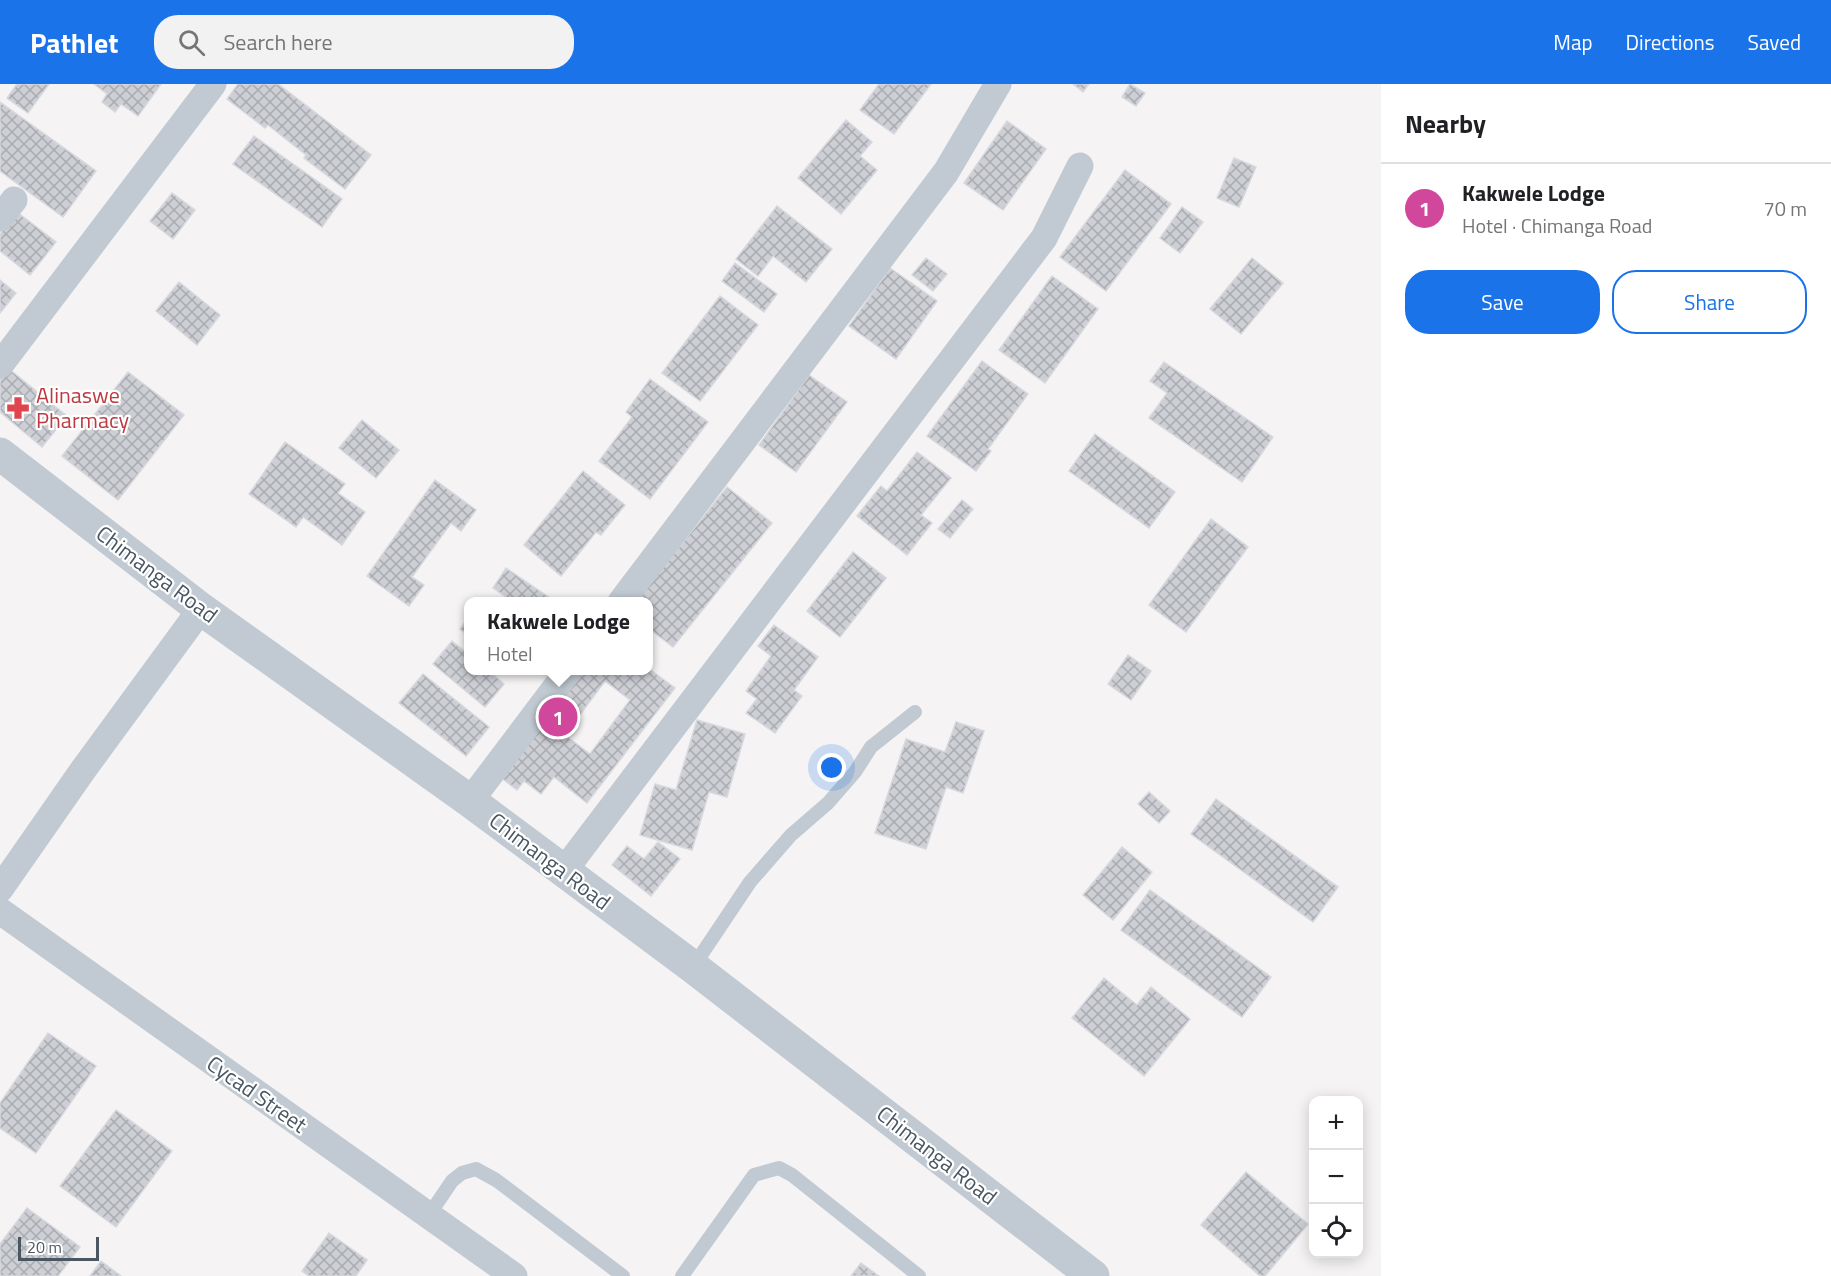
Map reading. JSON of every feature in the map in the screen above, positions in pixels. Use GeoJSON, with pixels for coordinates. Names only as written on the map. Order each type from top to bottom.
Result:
{"type":"FeatureCollection","features":[{"type":"Feature","properties":{"kind":"street"},"geometry":{"type":"LineString","coordinates":[[0,365],[213,84]]}},
{"type":"Feature","properties":{"kind":"street"},"geometry":{"type":"LineString","coordinates":[[625,597],[946,172],[998,84]]}},
{"type":"Feature","properties":{"kind":"street"},"geometry":{"type":"LineString","coordinates":[[563,872],[1044,238],[1080,166]]}},
{"type":"Feature","properties":{"kind":"street","name":"Chimanga Road"},"geometry":{"type":"LineString","coordinates":[[0,454],[201,609],[470,801],[693,967],[1093,1276]]}},
{"type":"Feature","properties":{"kind":"street"},"geometry":{"type":"LineString","coordinates":[[0,889],[83,770],[201,609]]}},
{"type":"Feature","properties":{"kind":"street"},"geometry":{"type":"LineString","coordinates":[[470,801],[565,675]]}},
{"type":"Feature","properties":{"kind":"street","name":"Cycad Street"},"geometry":{"type":"LineString","coordinates":[[0,911],[514,1276]]}},
{"type":"Feature","properties":{"kind":"lane"},"geometry":{"type":"LineString","coordinates":[[693,967],[750,882],[791,835],[828,803],[855,772],[871,747],[915,712]]}},
{"type":"Feature","properties":{"kind":"lane"},"geometry":{"type":"LineString","coordinates":[[682,1276],[754,1175],[779,1168],[792,1175],[919,1276]]}},
{"type":"Feature","properties":{"kind":"lane"},"geometry":{"type":"LineString","coordinates":[[429,1215],[452,1181],[462,1173],[476,1169],[496,1180],[623,1276]]}},
{"type":"Feature","properties":{"kind":"building"},"geometry":{"type":"Polygon","coordinates":[[[17,84],[49,84],[28,113],[7,98],[17,84]]]}},
{"type":"Feature","properties":{"kind":"building"},"geometry":{"type":"Polygon","coordinates":[[[94,84],[161,84],[138,116],[121,104],[115,112],[102,102],[107,94],[94,84]]]}},
{"type":"Feature","properties":{"kind":"building"},"geometry":{"type":"Polygon","coordinates":[[[238,84],[278,84],[371,155],[345,189],[304,158],[306,155],[268,125],[265,128],[227,99],[238,84]]]}},
{"type":"Feature","properties":{"kind":"building"},"geometry":{"type":"Polygon","coordinates":[[[879,84],[931,84],[894,134],[860,110],[879,84]]]}},
{"type":"Feature","properties":{"kind":"building"},"geometry":{"type":"Polygon","coordinates":[[[1073,84],[1089,84],[1083,92],[1073,84]]]}},
{"type":"Feature","properties":{"kind":"building"},"geometry":{"type":"Polygon","coordinates":[[[1130,84],[1145,93],[1136,106],[1122,97],[1130,84]]]}},
{"type":"Feature","properties":{"kind":"building"},"geometry":{"type":"Polygon","coordinates":[[[0,102],[96,171],[63,217],[0,171],[0,102]]]}},
{"type":"Feature","properties":{"kind":"building"},"geometry":{"type":"Polygon","coordinates":[[[846,120],[872,142],[860,156],[877,170],[841,214],[798,178],[846,120]]]}},
{"type":"Feature","properties":{"kind":"building"},"geometry":{"type":"Polygon","coordinates":[[[1007,121],[1046,149],[1003,210],[964,183],[1007,121]]]}},
{"type":"Feature","properties":{"kind":"building"},"geometry":{"type":"Polygon","coordinates":[[[254,136],[342,199],[322,227],[233,164],[254,136]]]}},
{"type":"Feature","properties":{"kind":"building"},"geometry":{"type":"Polygon","coordinates":[[[1234,158],[1256,167],[1239,207],[1217,198],[1234,158]]]}},
{"type":"Feature","properties":{"kind":"building"},"geometry":{"type":"Polygon","coordinates":[[[1125,170],[1171,204],[1106,291],[1060,257],[1125,170]]]}},
{"type":"Feature","properties":{"kind":"building"},"geometry":{"type":"Polygon","coordinates":[[[172,193],[195,210],[173,239],[150,221],[172,193]]]}},
{"type":"Feature","properties":{"kind":"building"},"geometry":{"type":"Polygon","coordinates":[[[777,206],[832,249],[806,282],[773,256],[758,276],[736,259],[777,206]]]}},
{"type":"Feature","properties":{"kind":"building"},"geometry":{"type":"Polygon","coordinates":[[[1182,207],[1203,222],[1180,253],[1160,238],[1182,207]]]}},
{"type":"Feature","properties":{"kind":"building"},"geometry":{"type":"Polygon","coordinates":[[[17,212],[56,242],[30,275],[0,251],[0,234],[17,212]]]}},
{"type":"Feature","properties":{"kind":"building"},"geometry":{"type":"Polygon","coordinates":[[[926,258],[947,274],[933,291],[912,275],[926,258]]]}},
{"type":"Feature","properties":{"kind":"building"},"geometry":{"type":"Polygon","coordinates":[[[1252,258],[1283,283],[1241,334],[1210,309],[1252,258]]]}},
{"type":"Feature","properties":{"kind":"building"},"geometry":{"type":"Polygon","coordinates":[[[735,263],[777,294],[764,312],[722,281],[735,263]]]}},
{"type":"Feature","properties":{"kind":"building"},"geometry":{"type":"Polygon","coordinates":[[[890,268],[937,301],[896,359],[849,326],[890,268]]]}},
{"type":"Feature","properties":{"kind":"building"},"geometry":{"type":"Polygon","coordinates":[[[1052,276],[1098,309],[1045,383],[999,350],[1052,276]]]}},
{"type":"Feature","properties":{"kind":"building"},"geometry":{"type":"Polygon","coordinates":[[[0,280],[16,293],[0,313],[0,280]]]}},
{"type":"Feature","properties":{"kind":"building"},"geometry":{"type":"Polygon","coordinates":[[[179,282],[220,315],[197,345],[156,311],[179,282]]]}},
{"type":"Feature","properties":{"kind":"building"},"geometry":{"type":"Polygon","coordinates":[[[720,296],[758,325],[700,401],[662,373],[720,296]]]}},
{"type":"Feature","properties":{"kind":"building"},"geometry":{"type":"Polygon","coordinates":[[[982,361],[1028,394],[988,449],[991,451],[976,471],[927,436],[982,361]]]}},
{"type":"Feature","properties":{"kind":"building"},"geometry":{"type":"Polygon","coordinates":[[[1164,362],[1273,437],[1242,482],[1149,418],[1167,393],[1150,381],[1164,362]]]}},
{"type":"Feature","properties":{"kind":"building"},"geometry":{"type":"Polygon","coordinates":[[[8,368],[67,416],[42,447],[0,412],[0,378],[8,368]]]}},
{"type":"Feature","properties":{"kind":"building"},"geometry":{"type":"Polygon","coordinates":[[[128,372],[184,415],[118,500],[62,456],[128,372]]]}},
{"type":"Feature","properties":{"kind":"building"},"geometry":{"type":"Polygon","coordinates":[[[809,375],[847,402],[796,472],[759,445],[809,375]]]}},
{"type":"Feature","properties":{"kind":"building"},"geometry":{"type":"Polygon","coordinates":[[[650,379],[708,422],[650,499],[599,461],[632,417],[626,412],[650,379]]]}},
{"type":"Feature","properties":{"kind":"building"},"geometry":{"type":"Polygon","coordinates":[[[362,420],[399,450],[376,478],[339,448],[362,420]]]}},
{"type":"Feature","properties":{"kind":"building"},"geometry":{"type":"Polygon","coordinates":[[[1095,434],[1175,492],[1149,528],[1069,471],[1095,434]]]}},
{"type":"Feature","properties":{"kind":"building"},"geometry":{"type":"Polygon","coordinates":[[[285,442],[345,484],[338,493],[365,512],[342,545],[303,517],[296,527],[249,494],[285,442]]]}},
{"type":"Feature","properties":{"kind":"building"},"geometry":{"type":"Polygon","coordinates":[[[917,452],[951,478],[921,515],[932,523],[907,555],[857,516],[881,486],[887,491],[917,452]]]}},
{"type":"Feature","properties":{"kind":"building"},"geometry":{"type":"Polygon","coordinates":[[[583,471],[625,505],[601,535],[596,532],[561,576],[524,545],[583,471]]]}},
{"type":"Feature","properties":{"kind":"building"},"geometry":{"type":"Polygon","coordinates":[[[435,480],[476,510],[461,531],[451,523],[412,577],[424,585],[409,606],[367,576],[435,480]]]}},
{"type":"Feature","properties":{"kind":"building"},"geometry":{"type":"Polygon","coordinates":[[[727,487],[772,523],[673,647],[653,632],[653,597],[639,597],[727,487]]]}},
{"type":"Feature","properties":{"kind":"building"},"geometry":{"type":"Polygon","coordinates":[[[962,500],[973,509],[950,538],[938,529],[962,500]]]}},
{"type":"Feature","properties":{"kind":"building"},"geometry":{"type":"Polygon","coordinates":[[[1211,519],[1248,547],[1186,632],[1149,605],[1211,519]]]}},
{"type":"Feature","properties":{"kind":"building"},"geometry":{"type":"Polygon","coordinates":[[[853,552],[886,578],[840,637],[807,611],[853,552]]]}},
{"type":"Feature","properties":{"kind":"building"},"geometry":{"type":"Polygon","coordinates":[[[506,568],[549,597],[506,597],[493,588],[506,568]]]}},
{"type":"Feature","properties":{"kind":"building"},"geometry":{"type":"Polygon","coordinates":[[[774,625],[818,657],[794,690],[802,696],[775,733],[746,713],[757,699],[746,691],[771,656],[758,646],[774,625]]]}},
{"type":"Feature","properties":{"kind":"building"},"geometry":{"type":"Polygon","coordinates":[[[452,641],[464,651],[464,675],[494,675],[504,684],[485,707],[433,664],[452,641]]]}},
{"type":"Feature","properties":{"kind":"building"},"geometry":{"type":"Polygon","coordinates":[[[1128,655],[1151,671],[1131,700],[1108,684],[1128,655]]]}},
{"type":"Feature","properties":{"kind":"building"},"geometry":{"type":"Polygon","coordinates":[[[653,672],[675,688],[587,803],[554,777],[541,794],[524,781],[517,790],[495,773],[570,675],[653,675],[653,672]],[[605,681],[565,735],[590,754],[630,700],[605,681]]]}},
{"type":"Feature","properties":{"kind":"building"},"geometry":{"type":"Polygon","coordinates":[[[423,674],[489,727],[466,756],[399,703],[423,674]]]}},
{"type":"Feature","properties":{"kind":"building"},"geometry":{"type":"Polygon","coordinates":[[[697,720],[745,734],[727,797],[709,792],[692,850],[640,835],[655,784],[676,790],[697,720]]]}},
{"type":"Feature","properties":{"kind":"building"},"geometry":{"type":"Polygon","coordinates":[[[956,722],[984,731],[963,793],[946,787],[926,849],[875,833],[906,739],[945,752],[956,722]]]}},
{"type":"Feature","properties":{"kind":"building"},"geometry":{"type":"Polygon","coordinates":[[[1149,792],[1170,811],[1159,823],[1138,804],[1149,792]]]}},
{"type":"Feature","properties":{"kind":"building"},"geometry":{"type":"Polygon","coordinates":[[[1216,799],[1338,887],[1313,922],[1191,834],[1216,799]]]}},
{"type":"Feature","properties":{"kind":"building"},"geometry":{"type":"Polygon","coordinates":[[[658,842],[680,859],[651,896],[612,865],[627,846],[644,859],[658,842]]]}},
{"type":"Feature","properties":{"kind":"building"},"geometry":{"type":"Polygon","coordinates":[[[1122,847],[1152,872],[1113,920],[1083,895],[1122,847]]]}},
{"type":"Feature","properties":{"kind":"building"},"geometry":{"type":"Polygon","coordinates":[[[1150,890],[1271,977],[1242,1017],[1121,930],[1150,890]]]}},
{"type":"Feature","properties":{"kind":"building"},"geometry":{"type":"Polygon","coordinates":[[[1104,978],[1137,1005],[1151,987],[1190,1019],[1144,1076],[1072,1018],[1104,978]]]}},
{"type":"Feature","properties":{"kind":"building"},"geometry":{"type":"Polygon","coordinates":[[[48,1033],[96,1066],[36,1153],[0,1128],[0,1103],[48,1033]]]}},
{"type":"Feature","properties":{"kind":"building"},"geometry":{"type":"Polygon","coordinates":[[[116,1110],[172,1151],[116,1227],[60,1186],[116,1110]]]}},
{"type":"Feature","properties":{"kind":"building"},"geometry":{"type":"Polygon","coordinates":[[[1246,1172],[1308,1224],[1265,1276],[1260,1276],[1201,1225],[1246,1172]]]}},
{"type":"Feature","properties":{"kind":"building"},"geometry":{"type":"Polygon","coordinates":[[[27,1208],[80,1247],[58,1276],[0,1276],[0,1244],[27,1208]]]}},
{"type":"Feature","properties":{"kind":"building"},"geometry":{"type":"Polygon","coordinates":[[[329,1233],[367,1260],[356,1276],[309,1276],[302,1271],[329,1233]]]}},
{"type":"Feature","properties":{"kind":"building"},"geometry":{"type":"Polygon","coordinates":[[[101,1261],[121,1276],[90,1276],[101,1261]]]}},
{"type":"Feature","properties":{"kind":"building"},"geometry":{"type":"Polygon","coordinates":[[[861,1263],[879,1276],[851,1276],[861,1263]]]}},
{"type":"Feature","properties":{"kind":"place","name":"Alinaswe Pharmacy"},"geometry":{"type":"Point","coordinates":[18,408]}},
{"type":"Feature","properties":{"kind":"place","name":"Kakwele Lodge"},"geometry":{"type":"Point","coordinates":[558,717]}}]}
